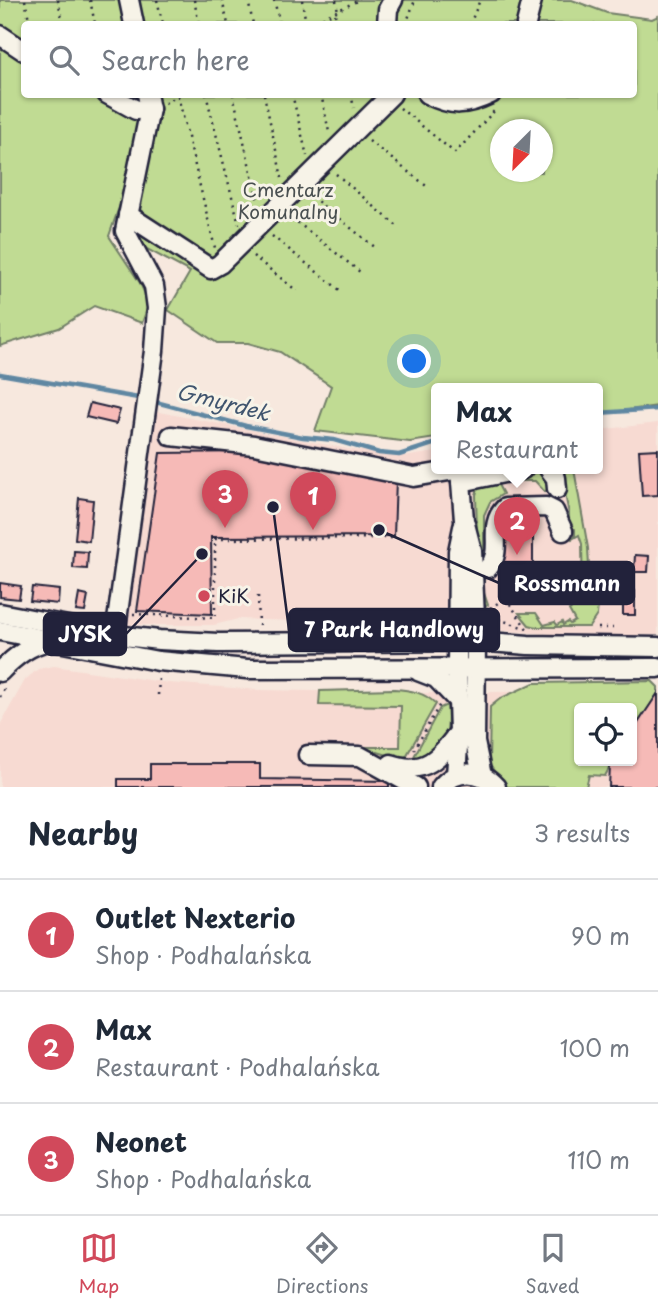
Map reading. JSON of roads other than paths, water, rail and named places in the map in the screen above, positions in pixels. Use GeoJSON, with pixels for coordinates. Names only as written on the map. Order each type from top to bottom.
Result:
{"type":"FeatureCollection","features":[{"type":"Feature","properties":{"kind":"street"},"geometry":{"type":"LineString","coordinates":[[129,0],[133,21]]}},
{"type":"Feature","properties":{"kind":"street"},"geometry":{"type":"LineString","coordinates":[[387,21],[388,9],[393,0]]}},
{"type":"Feature","properties":{"kind":"street"},"geometry":{"type":"LineString","coordinates":[[527,21],[532,0]]}},
{"type":"Feature","properties":{"kind":"street"},"geometry":{"type":"LineString","coordinates":[[0,35],[21,49]]}},
{"type":"Feature","properties":{"kind":"street"},"geometry":{"type":"LineString","coordinates":[[114,98],[136,110],[148,102]]}},
{"type":"Feature","properties":{"kind":"street"},"geometry":{"type":"LineString","coordinates":[[128,215],[211,269],[220,264],[389,98]]}},
{"type":"Feature","properties":{"kind":"street"},"geometry":{"type":"LineString","coordinates":[[437,98],[454,105],[494,102]]}},
{"type":"Feature","properties":{"kind":"street"},"geometry":{"type":"LineString","coordinates":[[116,635],[148,403],[157,308],[155,286],[125,231],[148,102]]}},
{"type":"Feature","properties":{"kind":"street"},"geometry":{"type":"LineString","coordinates":[[171,436],[254,445],[414,477],[448,474]]}},
{"type":"Feature","properties":{"kind":"street"},"geometry":{"type":"LineString","coordinates":[[449,780],[459,732],[458,701],[467,654],[472,551],[464,520],[460,474]]}},
{"type":"Feature","properties":{"kind":"street"},"geometry":{"type":"LineString","coordinates":[[553,474],[557,489]]}},
{"type":"Feature","properties":{"kind":"street"},"geometry":{"type":"LineString","coordinates":[[488,568],[496,560],[496,523],[505,508],[546,507],[557,516],[563,531]]}},
{"type":"Feature","properties":{"kind":"street"},"geometry":{"type":"LineString","coordinates":[[464,520],[458,551],[457,614],[467,654]]}},
{"type":"Feature","properties":{"kind":"street"},"geometry":{"type":"LineString","coordinates":[[0,613],[116,635],[218,643],[425,641],[513,668],[658,668]]}},
{"type":"Feature","properties":{"kind":"street"},"geometry":{"type":"LineString","coordinates":[[425,641],[446,629],[457,614]]}},
{"type":"Feature","properties":{"kind":"street"},"geometry":{"type":"LineString","coordinates":[[0,670],[3,651],[0,631],[6,624],[25,617]]}},
{"type":"Feature","properties":{"kind":"street"},"geometry":{"type":"LineString","coordinates":[[0,631],[158,661],[247,669],[408,667],[467,654],[528,645],[658,647]]}},
{"type":"Feature","properties":{"kind":"street"},"geometry":{"type":"LineString","coordinates":[[0,670],[32,646],[53,640]]}},
{"type":"Feature","properties":{"kind":"street"},"geometry":{"type":"LineString","coordinates":[[408,667],[436,678],[458,701],[489,781]]}},
{"type":"Feature","properties":{"kind":"street"},"geometry":{"type":"LineString","coordinates":[[458,701],[489,679],[513,668]]}},
{"type":"Feature","properties":{"kind":"street"},"geometry":{"type":"LineString","coordinates":[[404,769],[420,768],[441,756],[459,732]]}},
{"type":"Feature","properties":{"kind":"street"},"geometry":{"type":"LineString","coordinates":[[308,755],[360,756],[435,778],[449,780],[465,773],[489,781]]}},
{"type":"Feature","properties":{"kind":"street"},"geometry":{"type":"LineString","coordinates":[[360,756],[416,787]]}},
{"type":"Feature","properties":{"kind":"waterway","name":"Gmyrdek"},"geometry":{"type":"LineString","coordinates":[[0,374],[144,399]]}},
{"type":"Feature","properties":{"kind":"waterway","name":"Gmyrdek"},"geometry":{"type":"LineString","coordinates":[[152,401],[246,426],[334,440],[379,453],[399,455],[431,445]]}},
{"type":"Feature","properties":{"kind":"waterway","name":"Gmyrdek"},"geometry":{"type":"LineString","coordinates":[[603,413],[658,409]]}},
{"type":"Feature","properties":{"kind":"place","name":"7 Park Handlowy"},"geometry":{"type":"Point","coordinates":[273,507]}},
{"type":"Feature","properties":{"kind":"place","name":"Neonet"},"geometry":{"type":"Point","coordinates":[225,528]}},
{"type":"Feature","properties":{"kind":"place","name":"Outlet Nexterio"},"geometry":{"type":"Point","coordinates":[313,530]}},
{"type":"Feature","properties":{"kind":"place","name":"Rossmann"},"geometry":{"type":"Point","coordinates":[379,530]}},
{"type":"Feature","properties":{"kind":"place","name":"JYSK"},"geometry":{"type":"Point","coordinates":[202,554]}},
{"type":"Feature","properties":{"kind":"place","name":"Max"},"geometry":{"type":"Point","coordinates":[517,555]}},
{"type":"Feature","properties":{"kind":"place","name":"KiK"},"geometry":{"type":"Point","coordinates":[204,596]}},
{"type":"Feature","properties":{"kind":"park label","name":"Cmentarz Komunalny"},"geometry":{"type":"Point","coordinates":[288,201]}}]}
